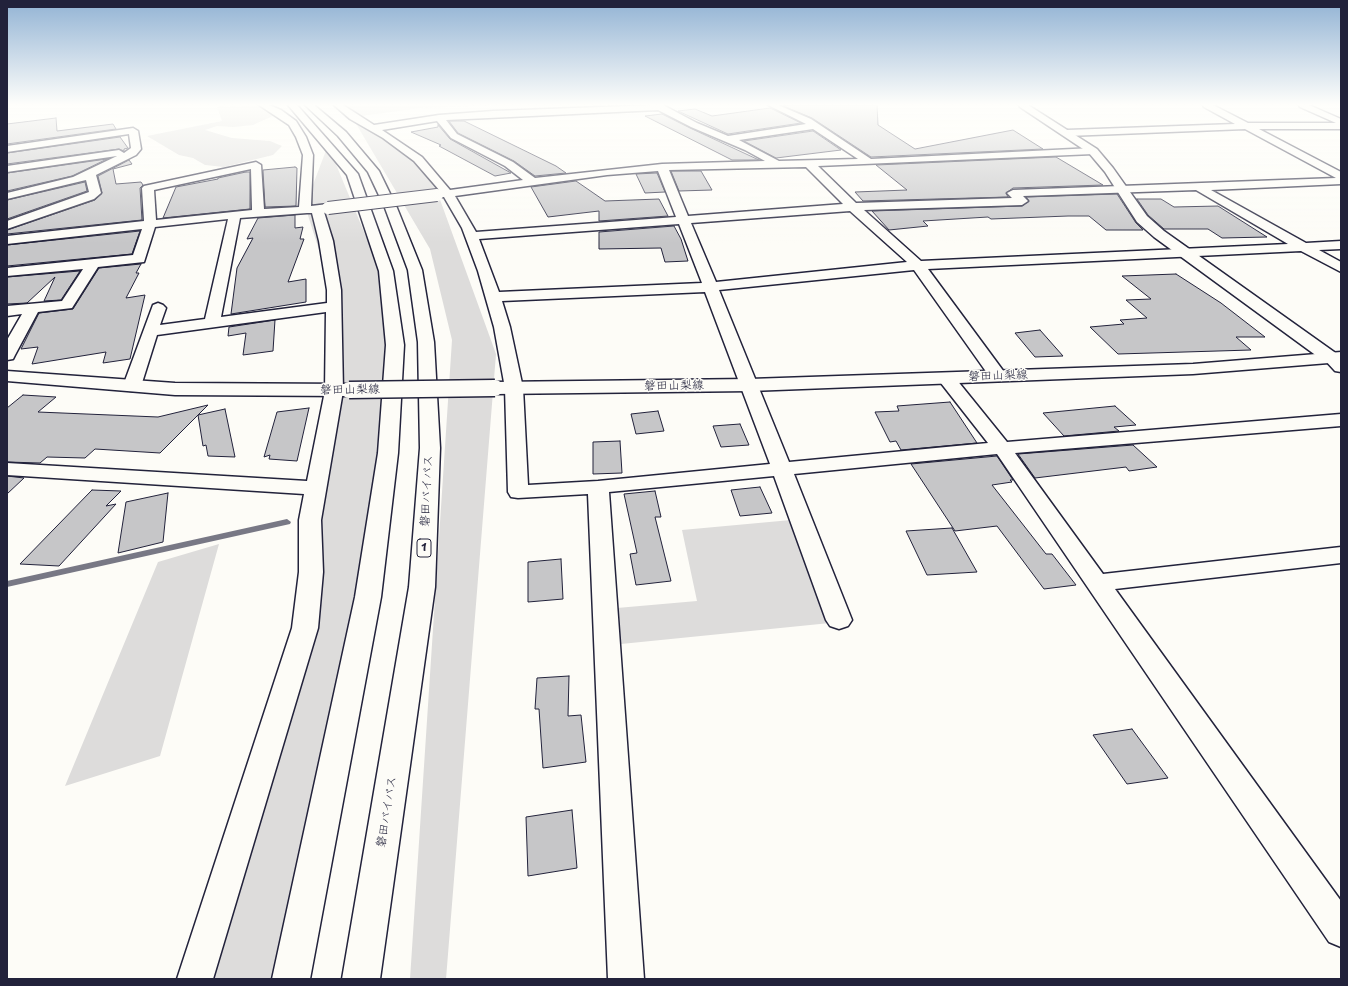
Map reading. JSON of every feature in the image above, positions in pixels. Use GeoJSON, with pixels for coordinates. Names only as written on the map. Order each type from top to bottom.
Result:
{"type":"FeatureCollection","features":[{"type":"Feature","properties":{"kind":"main road","name":"磐田バイパス"},"geometry":{"type":"LineString","coordinates":[[291,979],[368,597],[388,453],[395,345],[386,271],[367,213],[352,174],[340,151]]}},
{"type":"Feature","properties":{"kind":"main road","name":"磐田バイパス"},"geometry":{"type":"LineString","coordinates":[[350,151],[373,171],[392,208],[414,270],[426,342],[430,448],[422,587],[360,979]]}},
{"type":"Feature","properties":{"kind":"main road"},"geometry":{"type":"LineString","coordinates":[[1093,152],[1123,189],[1142,219],[1181,252],[1338,361]]}},
{"type":"Feature","properties":{"kind":"main road","name":"磐田山梨線"},"geometry":{"type":"LineString","coordinates":[[7,376],[175,389],[342,390],[750,385],[1192,369],[1338,361]]}},
{"type":"Feature","properties":{"kind":"street"},"geometry":{"type":"LineString","coordinates":[[196,979],[304,628],[311,572],[310,520],[316,488],[342,390],[334,290],[326,241],[317,209],[306,151]]}},
{"type":"Feature","properties":{"kind":"street"},"geometry":{"type":"LineString","coordinates":[[407,151],[418,159],[471,236],[485,271],[502,327],[504,388],[518,492],[598,487],[1002,448],[1341,420]]}},
{"type":"Feature","properties":{"kind":"street"},"geometry":{"type":"LineString","coordinates":[[484,151],[510,164],[533,182]]}},
{"type":"Feature","properties":{"kind":"street"},"geometry":{"type":"LineString","coordinates":[[754,151],[775,163]]}},
{"type":"Feature","properties":{"kind":"street"},"geometry":{"type":"LineString","coordinates":[[852,151],[869,162]]}},
{"type":"Feature","properties":{"kind":"street"},"geometry":{"type":"LineString","coordinates":[[1294,151],[1341,176]]}},
{"type":"Feature","properties":{"kind":"street"},"geometry":{"type":"LineString","coordinates":[[7,169],[134,152]]}},
{"type":"Feature","properties":{"kind":"street"},"geometry":{"type":"LineString","coordinates":[[7,196],[64,183],[90,173],[134,152]]}},
{"type":"Feature","properties":{"kind":"street"},"geometry":{"type":"LineString","coordinates":[[7,240],[235,215],[317,209],[662,167],[775,163],[869,162],[1093,152]]}},
{"type":"Feature","properties":{"kind":"street"},"geometry":{"type":"LineString","coordinates":[[808,163],[853,207],[918,265],[998,376]]}},
{"type":"Feature","properties":{"kind":"street"},"geometry":{"type":"LineString","coordinates":[[7,272],[139,259],[150,224],[148,188],[256,165],[258,213]]}},
{"type":"Feature","properties":{"kind":"street"},"geometry":{"type":"LineString","coordinates":[[662,167],[783,469],[839,620]]}},
{"type":"Feature","properties":{"kind":"street"},"geometry":{"type":"LineString","coordinates":[[7,225],[90,197],[95,193],[90,173]]}},
{"type":"Feature","properties":{"kind":"street"},"geometry":{"type":"LineString","coordinates":[[471,236],[853,207],[1022,201],[1013,193],[1341,181]]}},
{"type":"Feature","properties":{"kind":"street"},"geometry":{"type":"LineString","coordinates":[[1315,182],[1336,192]]}},
{"type":"Feature","properties":{"kind":"street"},"geometry":{"type":"LineString","coordinates":[[1198,187],[1341,268]]}},
{"type":"Feature","properties":{"kind":"street"},"geometry":{"type":"LineString","coordinates":[[212,322],[235,215]]}},
{"type":"Feature","properties":{"kind":"street"},"geometry":{"type":"LineString","coordinates":[[493,297],[711,287],[918,265],[1341,245]]}},
{"type":"Feature","properties":{"kind":"street"},"geometry":{"type":"LineString","coordinates":[[7,311],[67,306],[94,263]]}},
{"type":"Feature","properties":{"kind":"street"},"geometry":{"type":"LineString","coordinates":[[150,331],[335,306]]}},
{"type":"Feature","properties":{"kind":"street"},"geometry":{"type":"LineString","coordinates":[[132,386],[158,308]]}},
{"type":"Feature","properties":{"kind":"street"},"geometry":{"type":"LineString","coordinates":[[7,355],[32,309]]}},
{"type":"Feature","properties":{"kind":"street"},"geometry":{"type":"LineString","coordinates":[[946,378],[1002,448],[1341,930]]}},
{"type":"Feature","properties":{"kind":"street"},"geometry":{"type":"LineString","coordinates":[[7,469],[316,488]]}},
{"type":"Feature","properties":{"kind":"street"},"geometry":{"type":"LineString","coordinates":[[598,487],[626,979]]}},
{"type":"Feature","properties":{"kind":"street"},"geometry":{"type":"LineString","coordinates":[[1096,583],[1341,555]]}},
{"type":"Feature","properties":{"kind":"shaded area"},"geometry":{"type":"Polygon","coordinates":[[[172,151],[277,151],[273,155],[224,167],[205,165],[193,158],[179,155],[172,151]]]}},
{"type":"Feature","properties":{"kind":"shaded area"},"geometry":{"type":"Polygon","coordinates":[[[326,151],[330,151],[389,292],[394,363],[358,645],[291,979],[195,979],[273,730],[310,540],[334,297],[305,206],[326,151]]]}},
{"type":"Feature","properties":{"kind":"shaded area"},"geometry":{"type":"Polygon","coordinates":[[[372,151],[406,151],[434,183],[496,354],[446,979],[410,979],[452,340],[430,249],[372,151]]]}},
{"type":"Feature","properties":{"kind":"shaded area"},"geometry":{"type":"Polygon","coordinates":[[[791,520],[830,623],[621,644],[617,608],[697,601],[682,530],[791,520]]]}},
{"type":"Feature","properties":{"kind":"shaded area"},"geometry":{"type":"Polygon","coordinates":[[[219,544],[160,756],[65,786],[158,562],[219,544]]]}},
{"type":"Feature","properties":{"kind":"building"},"geometry":{"type":"Polygon","coordinates":[[[21,151],[104,151],[7,164],[7,153],[21,151]]]}},
{"type":"Feature","properties":{"kind":"building"},"geometry":{"type":"Polygon","coordinates":[[[448,151],[472,151],[511,173],[495,176],[448,151]]]}},
{"type":"Feature","properties":{"kind":"building"},"geometry":{"type":"Polygon","coordinates":[[[494,151],[525,151],[556,166],[566,173],[535,176],[514,161],[494,151]]]}},
{"type":"Feature","properties":{"kind":"building"},"geometry":{"type":"Polygon","coordinates":[[[714,151],[740,151],[759,160],[732,160],[714,151]]]}},
{"type":"Feature","properties":{"kind":"building"},"geometry":{"type":"Polygon","coordinates":[[[763,151],[833,151],[776,158],[763,151]]]}},
{"type":"Feature","properties":{"kind":"building"},"geometry":{"type":"Polygon","coordinates":[[[862,151],[1000,151],[871,157],[862,151]]]}},
{"type":"Feature","properties":{"kind":"building"},"geometry":{"type":"Polygon","coordinates":[[[1056,157],[1103,185],[1013,188],[1006,193],[1008,197],[863,201],[855,192],[907,190],[876,165],[1056,157]]]}},
{"type":"Feature","properties":{"kind":"building"},"geometry":{"type":"Polygon","coordinates":[[[107,159],[72,176],[7,191],[7,173],[107,159]]]}},
{"type":"Feature","properties":{"kind":"building"},"geometry":{"type":"Polygon","coordinates":[[[129,160],[132,164],[113,169],[116,184],[141,182],[143,185],[140,188],[142,220],[7,234],[7,230],[95,200],[102,193],[98,176],[129,160]]]}},
{"type":"Feature","properties":{"kind":"building"},"geometry":{"type":"Polygon","coordinates":[[[297,168],[296,206],[265,207],[263,170],[297,168]]]}},
{"type":"Feature","properties":{"kind":"building"},"geometry":{"type":"Polygon","coordinates":[[[671,171],[701,171],[712,190],[679,191],[671,171]]]}},
{"type":"Feature","properties":{"kind":"building"},"geometry":{"type":"Polygon","coordinates":[[[250,172],[250,209],[163,218],[176,187],[250,172]]]}},
{"type":"Feature","properties":{"kind":"building"},"geometry":{"type":"Polygon","coordinates":[[[657,173],[665,192],[645,193],[636,174],[657,173]]]}},
{"type":"Feature","properties":{"kind":"building"},"geometry":{"type":"Polygon","coordinates":[[[576,181],[605,201],[659,199],[668,216],[599,221],[599,211],[548,217],[531,187],[576,181]]]}},
{"type":"Feature","properties":{"kind":"building"},"geometry":{"type":"Polygon","coordinates":[[[85,182],[87,191],[7,219],[7,200],[85,182]]]}},
{"type":"Feature","properties":{"kind":"building"},"geometry":{"type":"Polygon","coordinates":[[[1117,194],[1136,223],[1143,230],[1106,230],[1089,216],[1068,216],[991,219],[988,217],[923,221],[928,226],[889,230],[872,211],[1022,206],[1029,201],[1026,197],[1117,194]]]}},
{"type":"Feature","properties":{"kind":"building"},"geometry":{"type":"Polygon","coordinates":[[[1137,199],[1161,199],[1174,207],[1218,206],[1267,237],[1222,238],[1208,229],[1164,229],[1148,215],[1137,199]]]}},
{"type":"Feature","properties":{"kind":"building"},"geometry":{"type":"Polygon","coordinates":[[[295,215],[295,228],[303,227],[300,239],[304,239],[288,282],[306,279],[306,302],[231,314],[237,268],[253,238],[247,239],[258,218],[295,215]]]}},
{"type":"Feature","properties":{"kind":"building"},"geometry":{"type":"Polygon","coordinates":[[[674,226],[681,239],[688,261],[665,262],[661,248],[599,249],[599,232],[674,226]]]}},
{"type":"Feature","properties":{"kind":"building"},"geometry":{"type":"Polygon","coordinates":[[[140,231],[132,254],[7,266],[7,245],[140,231]]]}},
{"type":"Feature","properties":{"kind":"building"},"geometry":{"type":"Polygon","coordinates":[[[141,264],[136,273],[139,273],[126,298],[145,295],[130,359],[103,363],[106,352],[32,364],[38,347],[21,349],[39,313],[73,309],[99,268],[141,264]]]}},
{"type":"Feature","properties":{"kind":"building"},"geometry":{"type":"Polygon","coordinates":[[[80,271],[61,300],[44,301],[55,277],[27,303],[7,304],[7,277],[80,271]]]}},
{"type":"Feature","properties":{"kind":"building"},"geometry":{"type":"Polygon","coordinates":[[[1176,274],[1221,303],[1265,337],[1236,337],[1251,350],[1118,354],[1090,327],[1124,324],[1120,320],[1147,318],[1126,300],[1151,299],[1122,276],[1176,274]]]}},
{"type":"Feature","properties":{"kind":"building"},"geometry":{"type":"Polygon","coordinates":[[[275,320],[273,351],[243,355],[246,333],[228,336],[229,327],[275,320]]]}},
{"type":"Feature","properties":{"kind":"building"},"geometry":{"type":"Polygon","coordinates":[[[1040,330],[1063,356],[1035,357],[1015,333],[1040,330]]]}},
{"type":"Feature","properties":{"kind":"building"},"geometry":{"type":"Polygon","coordinates":[[[23,395],[56,397],[38,412],[158,417],[208,405],[160,453],[95,449],[85,458],[47,457],[40,463],[7,462],[7,408],[23,395]]]}},
{"type":"Feature","properties":{"kind":"building"},"geometry":{"type":"Polygon","coordinates":[[[950,402],[977,443],[901,450],[896,441],[890,442],[875,412],[899,411],[897,406],[950,402]]]}},
{"type":"Feature","properties":{"kind":"building"},"geometry":{"type":"Polygon","coordinates":[[[1115,406],[1136,425],[1114,427],[1119,431],[1064,436],[1043,413],[1115,406]]]}},
{"type":"Feature","properties":{"kind":"building"},"geometry":{"type":"Polygon","coordinates":[[[309,408],[297,461],[269,459],[270,455],[264,457],[277,412],[309,408]]]}},
{"type":"Feature","properties":{"kind":"building"},"geometry":{"type":"Polygon","coordinates":[[[225,409],[235,457],[208,456],[206,445],[203,446],[198,415],[225,409]]]}},
{"type":"Feature","properties":{"kind":"building"},"geometry":{"type":"Polygon","coordinates":[[[658,411],[664,431],[636,434],[631,414],[658,411]]]}},
{"type":"Feature","properties":{"kind":"building"},"geometry":{"type":"Polygon","coordinates":[[[740,424],[749,445],[721,447],[713,426],[740,424]]]}},
{"type":"Feature","properties":{"kind":"building"},"geometry":{"type":"Polygon","coordinates":[[[620,441],[622,473],[593,474],[593,442],[620,441]]]}},
{"type":"Feature","properties":{"kind":"building"},"geometry":{"type":"Polygon","coordinates":[[[1133,445],[1157,467],[1129,471],[1126,467],[1035,478],[1018,454],[1133,445]]]}},
{"type":"Feature","properties":{"kind":"building"},"geometry":{"type":"Polygon","coordinates":[[[997,456],[1013,480],[1010,480],[1012,482],[992,485],[1046,554],[1052,554],[1076,585],[1044,589],[997,526],[955,531],[911,464],[997,456]]]}},
{"type":"Feature","properties":{"kind":"building"},"geometry":{"type":"Polygon","coordinates":[[[7,476],[24,478],[7,494],[7,476]]]}},
{"type":"Feature","properties":{"kind":"building"},"geometry":{"type":"Polygon","coordinates":[[[760,487],[772,513],[740,516],[731,490],[760,487]]]}},
{"type":"Feature","properties":{"kind":"building"},"geometry":{"type":"Polygon","coordinates":[[[92,490],[121,491],[106,506],[116,504],[59,566],[20,564],[92,490]]]}},
{"type":"Feature","properties":{"kind":"building"},"geometry":{"type":"Polygon","coordinates":[[[655,491],[661,517],[655,517],[671,581],[636,585],[630,554],[637,553],[624,494],[655,491]]]}},
{"type":"Feature","properties":{"kind":"building"},"geometry":{"type":"Polygon","coordinates":[[[168,493],[163,542],[118,553],[126,502],[168,493]]]}},
{"type":"Feature","properties":{"kind":"building"},"geometry":{"type":"Polygon","coordinates":[[[952,528],[977,572],[927,575],[906,531],[952,528]]]}},
{"type":"Feature","properties":{"kind":"building"},"geometry":{"type":"Polygon","coordinates":[[[561,559],[563,599],[528,602],[528,562],[561,559]]]}},
{"type":"Feature","properties":{"kind":"building"},"geometry":{"type":"Polygon","coordinates":[[[569,676],[568,716],[581,715],[586,762],[543,768],[539,709],[535,709],[537,678],[569,676]]]}},
{"type":"Feature","properties":{"kind":"building"},"geometry":{"type":"Polygon","coordinates":[[[1132,729],[1168,778],[1127,784],[1093,735],[1132,729]]]}},
{"type":"Feature","properties":{"kind":"building"},"geometry":{"type":"Polygon","coordinates":[[[572,810],[577,868],[528,876],[526,817],[572,810]]]}},
{"type":"Feature","properties":{"kind":"waterway"},"geometry":{"type":"LineString","coordinates":[[7,584],[287,522]]}}]}
